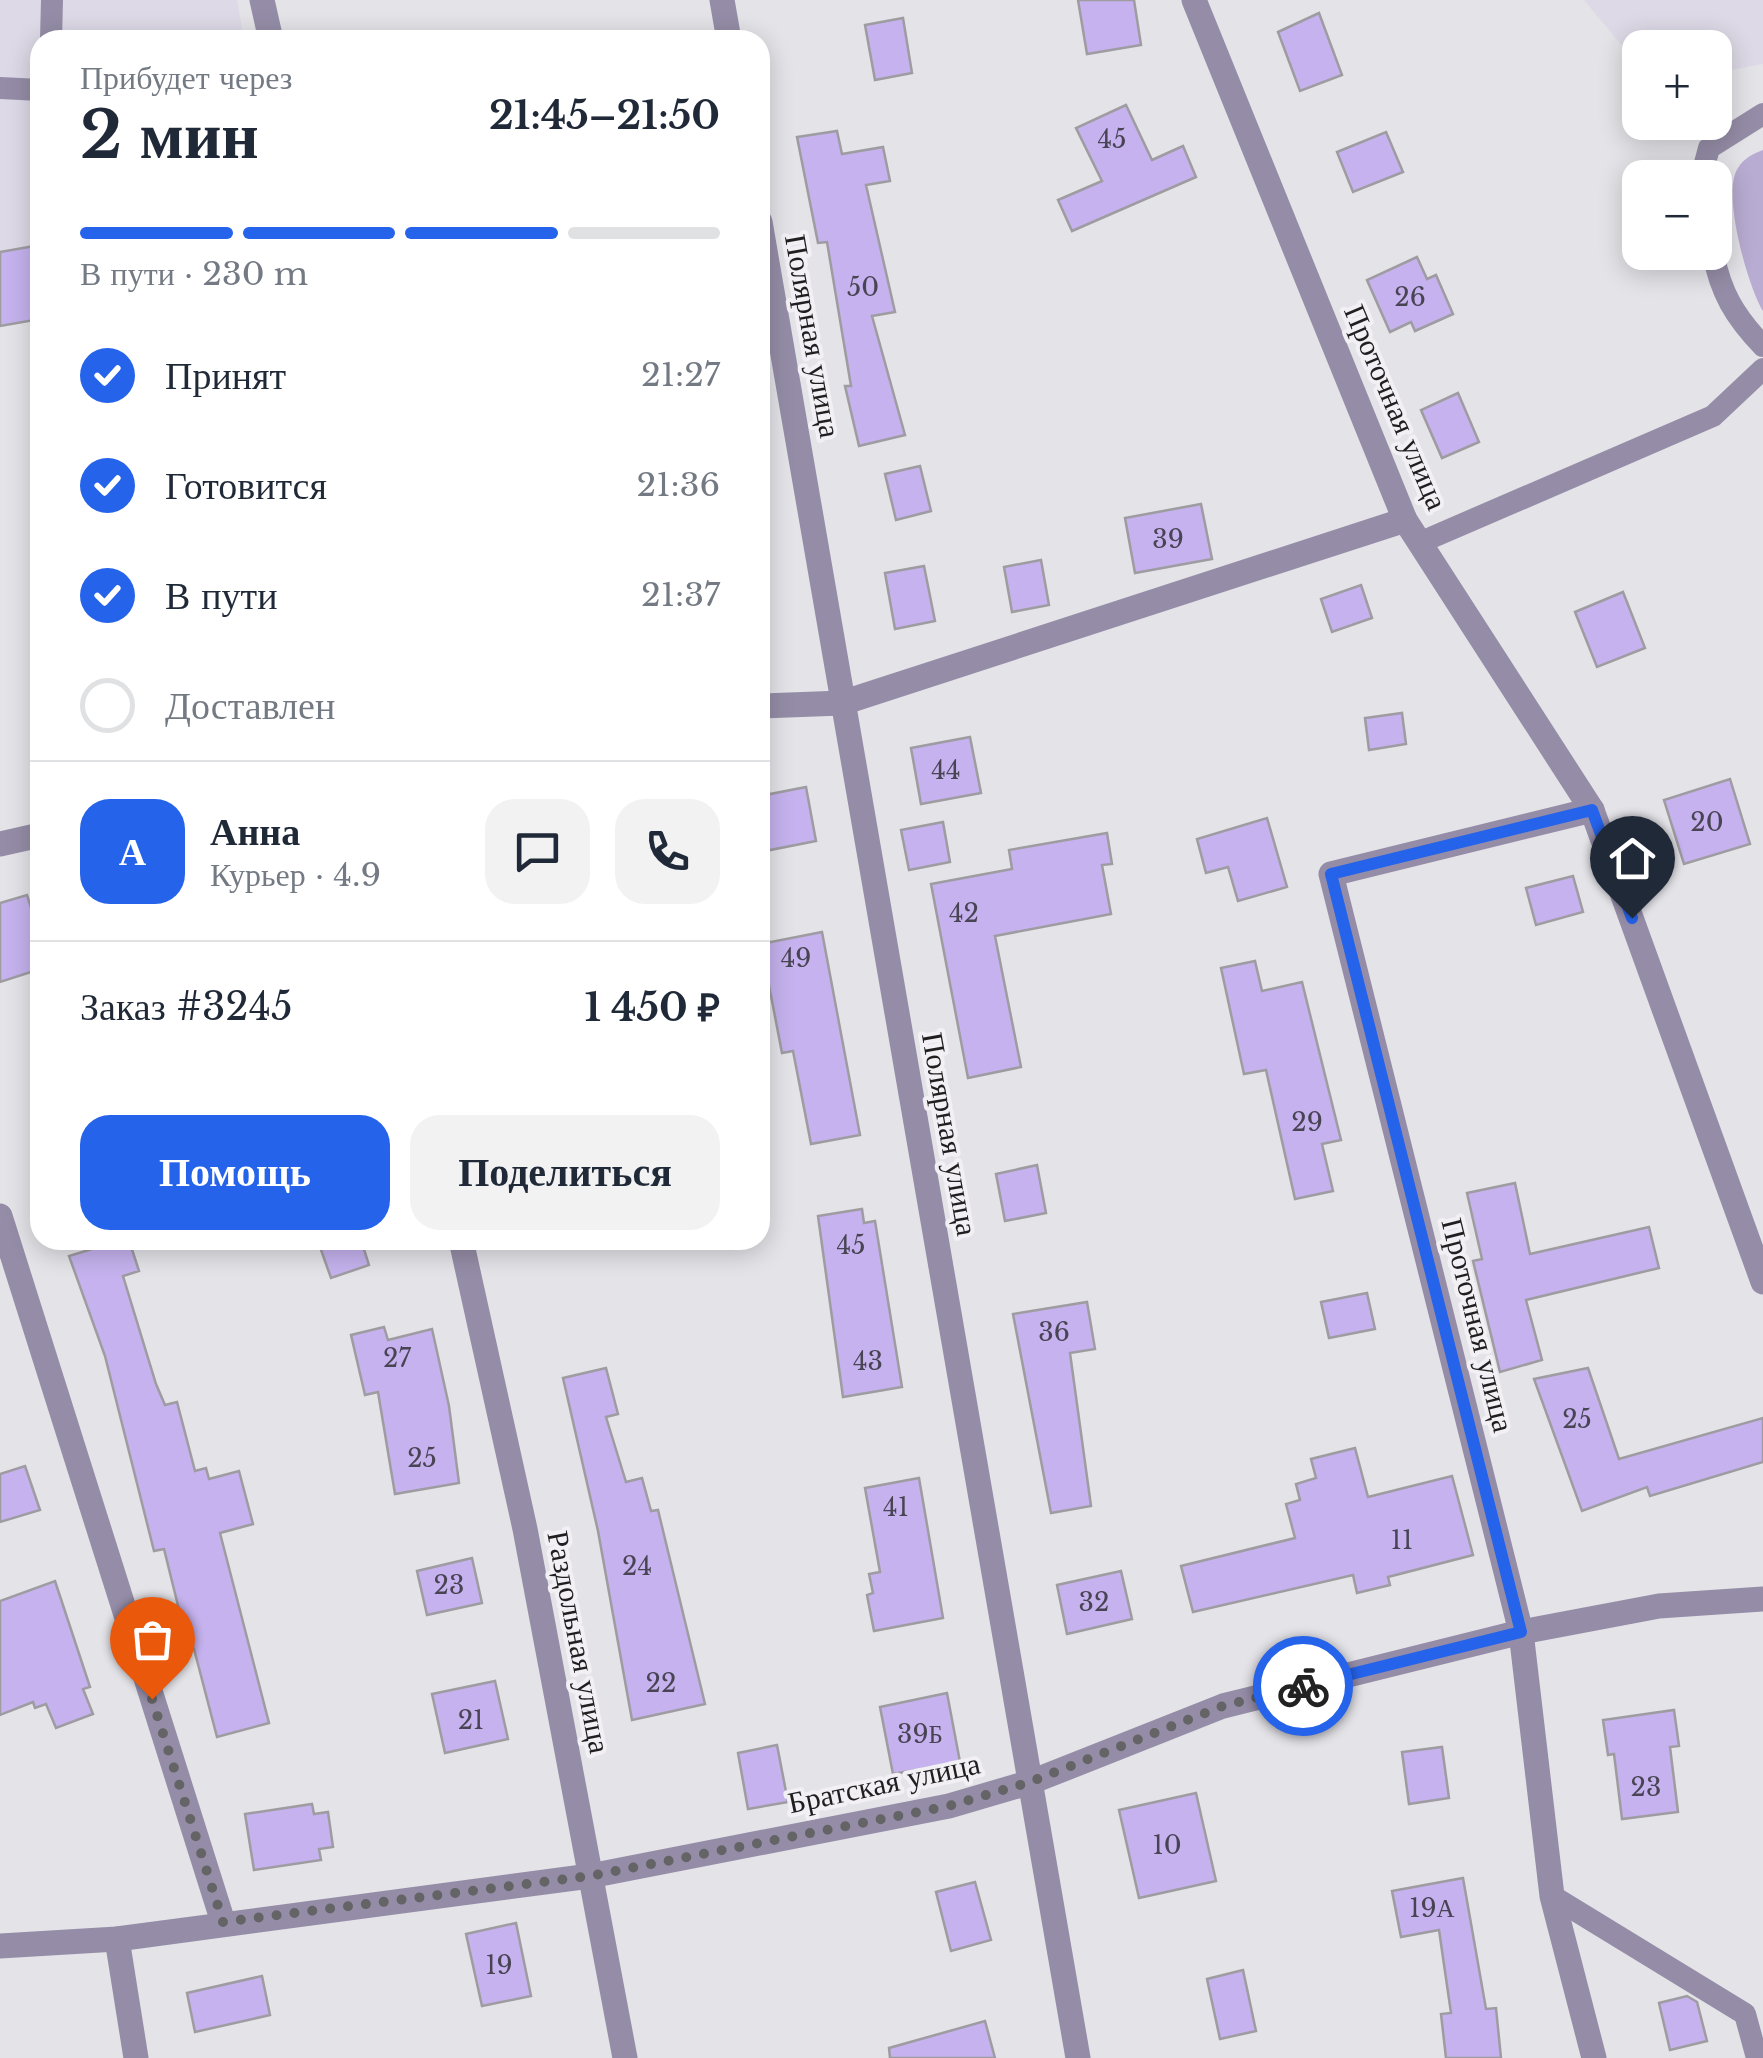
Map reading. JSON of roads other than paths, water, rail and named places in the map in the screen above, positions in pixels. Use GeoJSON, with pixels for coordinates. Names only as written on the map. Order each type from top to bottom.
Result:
{"type":"FeatureCollection","features":[{"type":"Feature","properties":{"kind":"street"},"geometry":{"type":"LineString","coordinates":[[262,0],[268,30]]}},
{"type":"Feature","properties":{"kind":"street"},"geometry":{"type":"LineString","coordinates":[[722,0],[727,30]]}},
{"type":"Feature","properties":{"kind":"street","name":"Проточная улица"},"geometry":{"type":"LineString","coordinates":[[1194,0],[1412,532],[1592,810],[1763,1282]]}},
{"type":"Feature","properties":{"kind":"street","name":"Полярная улица"},"geometry":{"type":"LineString","coordinates":[[770,281],[1078,2058]]}},
{"type":"Feature","properties":{"kind":"street"},"geometry":{"type":"LineString","coordinates":[[770,706],[842,704],[1412,532]]}},
{"type":"Feature","properties":{"kind":"street","name":"Проточная улица"},"geometry":{"type":"LineString","coordinates":[[1592,810],[1331,874],[1521,1632],[1552,1896],[1594,2058]]}},
{"type":"Feature","properties":{"kind":"street"},"geometry":{"type":"LineString","coordinates":[[0,844],[30,837]]}},
{"type":"Feature","properties":{"kind":"street"},"geometry":{"type":"LineString","coordinates":[[0,1216],[223,1922]]}},
{"type":"Feature","properties":{"kind":"street","name":"Раздольная улица"},"geometry":{"type":"LineString","coordinates":[[463,1250],[525,1530],[625,2058]]}},
{"type":"Feature","properties":{"kind":"street","name":"Братская улица"},"geometry":{"type":"LineString","coordinates":[[0,1946],[117,1939],[590,1876],[949,1806],[1030,1782],[1223,1706],[1521,1632],[1658,1606],[1763,1598]]}},
{"type":"Feature","properties":{"kind":"street"},"geometry":{"type":"LineString","coordinates":[[117,1939],[136,2058]]}},
{"type":"Feature","properties":{"kind":"lane"},"geometry":{"type":"LineString","coordinates":[[51,30],[52,0]]}},
{"type":"Feature","properties":{"kind":"lane"},"geometry":{"type":"LineString","coordinates":[[0,88],[30,90]]}},
{"type":"Feature","properties":{"kind":"lane"},"geometry":{"type":"LineString","coordinates":[[1706,160],[1710,148],[1763,114]]}},
{"type":"Feature","properties":{"kind":"lane"},"geometry":{"type":"LineString","coordinates":[[1716,270],[1720,288],[1740,322],[1763,346]]}},
{"type":"Feature","properties":{"kind":"lane"},"geometry":{"type":"LineString","coordinates":[[1412,532],[1712,416],[1763,369]]}},
{"type":"Feature","properties":{"kind":"lane"},"geometry":{"type":"LineString","coordinates":[[1552,1896],[1745,2014],[1758,2058]]}}]}
